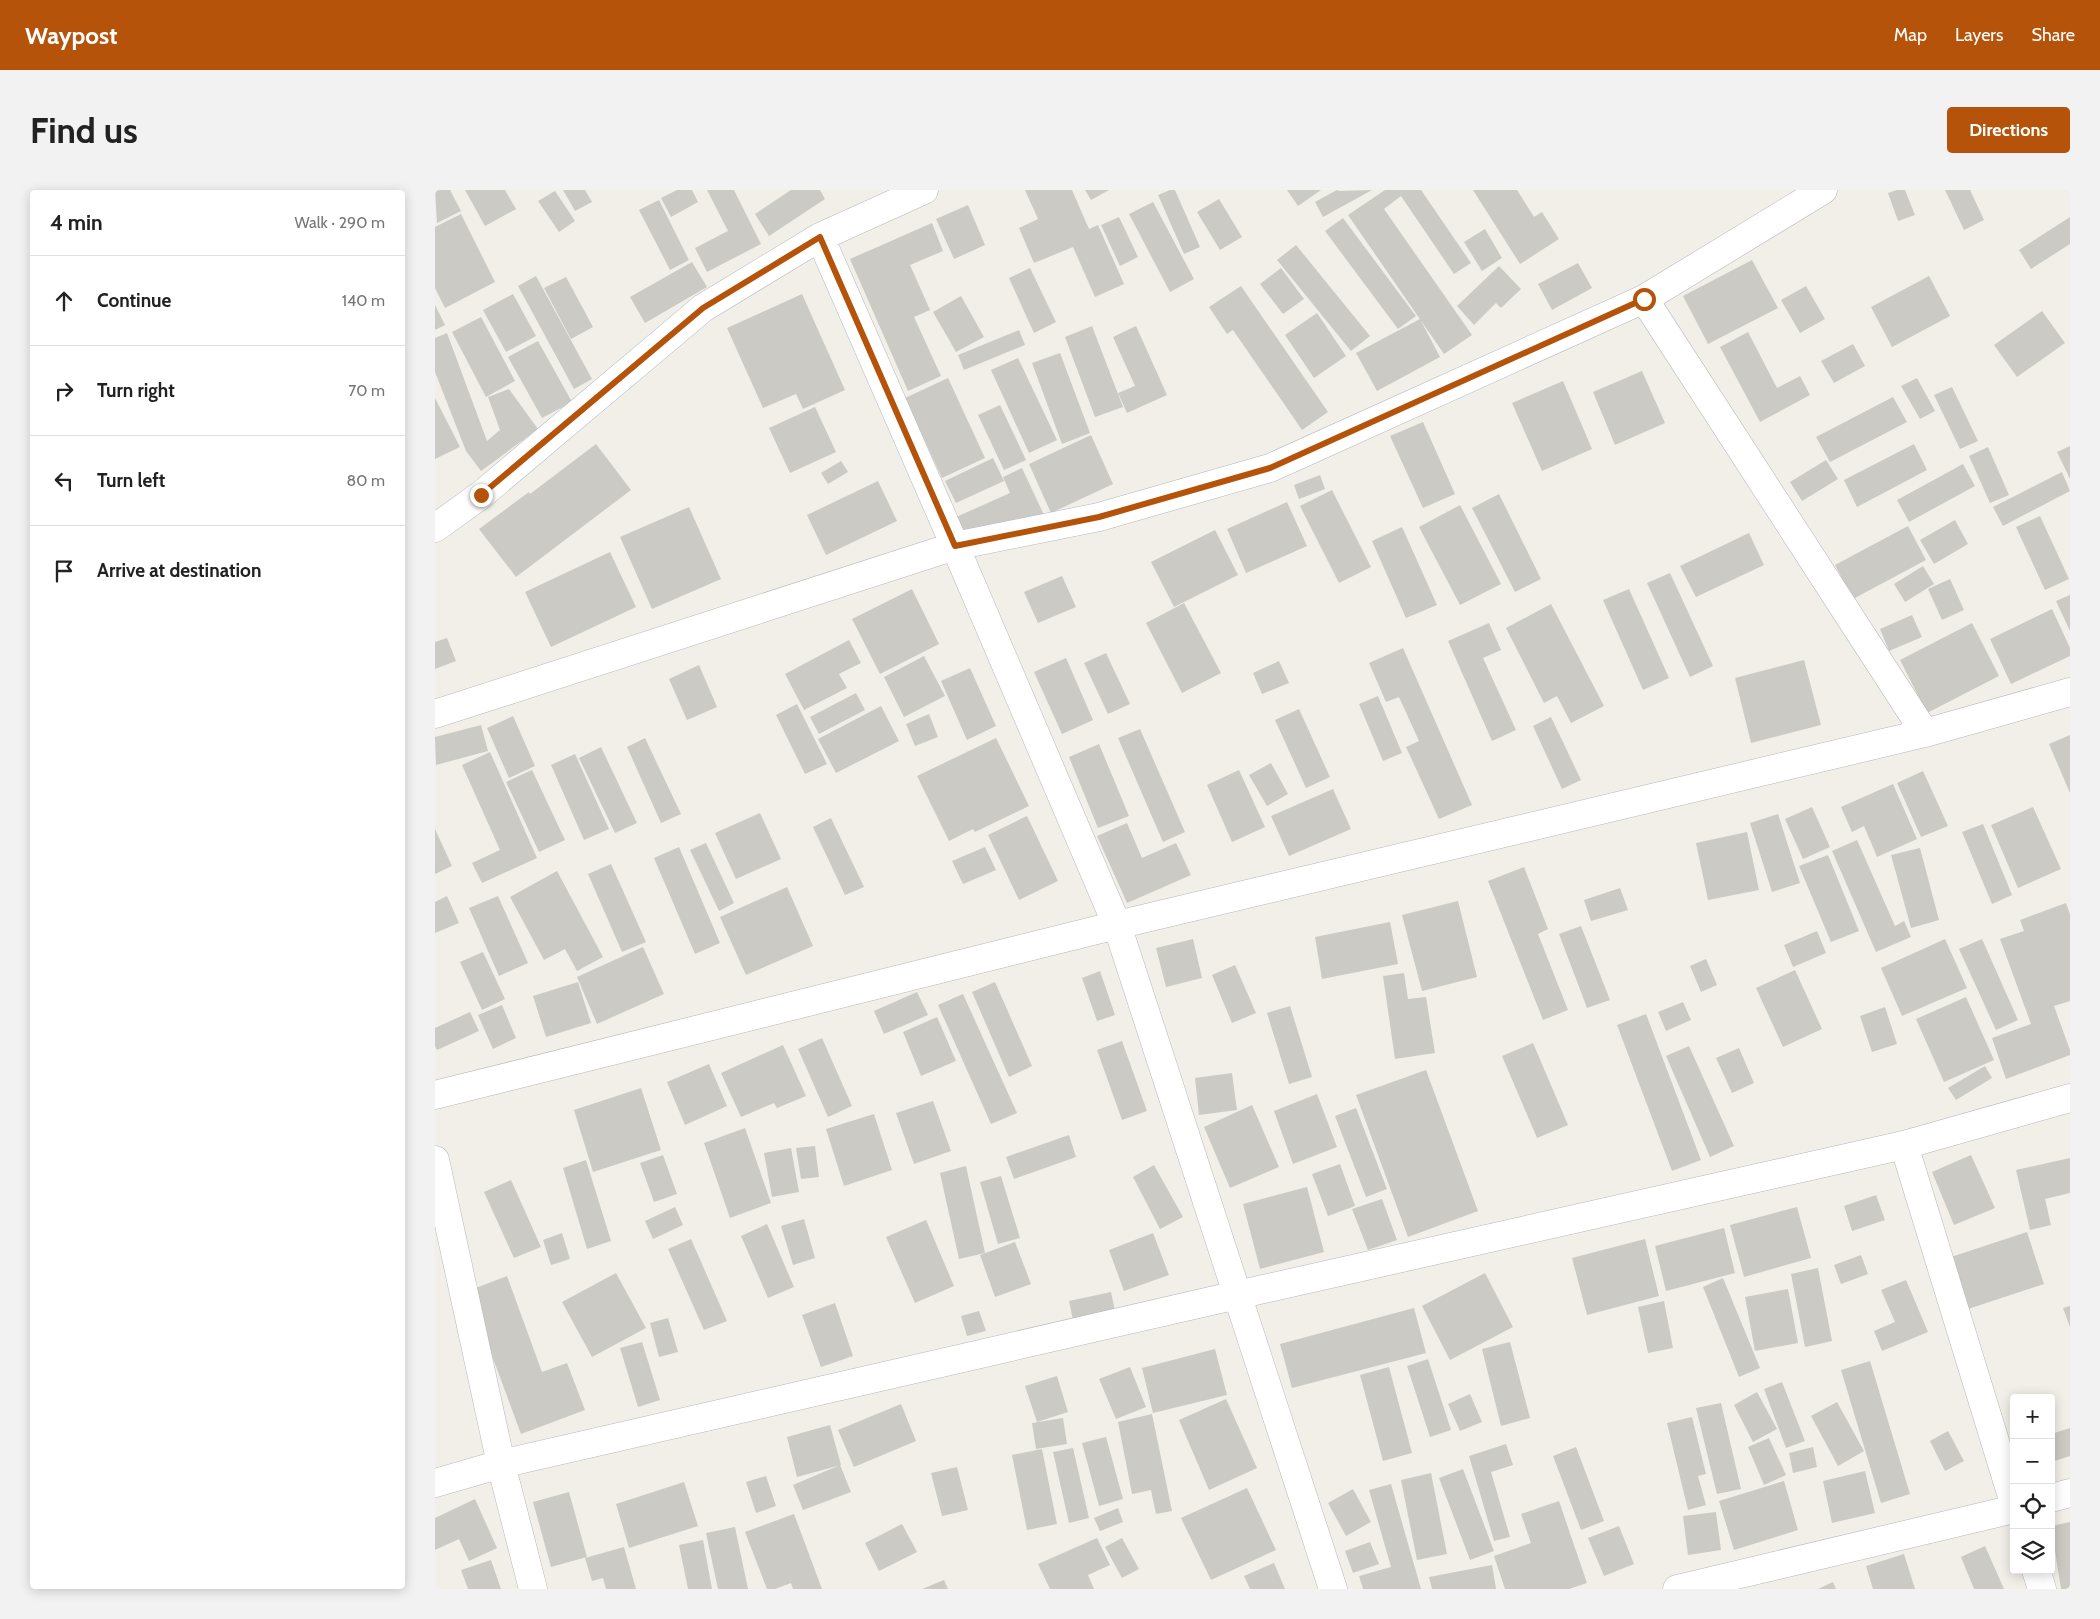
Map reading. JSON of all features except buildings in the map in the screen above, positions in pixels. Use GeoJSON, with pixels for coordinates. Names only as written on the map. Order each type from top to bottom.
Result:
{"type":"FeatureCollection","features":[{"type":"Feature","properties":{"kind":"street"},"geometry":{"type":"LineString","coordinates":[[435,528],[481,495],[703,308],[820,237],[924,190]]}},
{"type":"Feature","properties":{"kind":"street"},"geometry":{"type":"LineString","coordinates":[[435,714],[955,546],[1099,517],[1270,468],[1644,299],[1823,190]]}},
{"type":"Feature","properties":{"kind":"street"},"geometry":{"type":"LineString","coordinates":[[820,237],[1117,925],[1333,1589]]}},
{"type":"Feature","properties":{"kind":"street"},"geometry":{"type":"LineString","coordinates":[[1644,299],[1925,733]]}},
{"type":"Feature","properties":{"kind":"street"},"geometry":{"type":"LineString","coordinates":[[435,1095],[1117,925],[1925,733],[2070,692]]}},
{"type":"Feature","properties":{"kind":"street"},"geometry":{"type":"LineString","coordinates":[[435,1483],[501,1464],[1237,1295],[1904,1145],[2070,1098]]}},
{"type":"Feature","properties":{"kind":"street"},"geometry":{"type":"LineString","coordinates":[[1904,1145],[2010,1490]]}},
{"type":"Feature","properties":{"kind":"street"},"geometry":{"type":"LineString","coordinates":[[435,1160],[501,1464],[533,1589]]}},
{"type":"Feature","properties":{"kind":"street"},"geometry":{"type":"LineString","coordinates":[[2055,1497],[2070,1493]]}},
{"type":"Feature","properties":{"kind":"street"},"geometry":{"type":"LineString","coordinates":[[1677,1589],[2010,1510]]}},
{"type":"Feature","properties":{"kind":"street"},"geometry":{"type":"LineString","coordinates":[[2037,1574],[2042,1589]]}},
{"type":"Feature","properties":{"kind":"route"},"geometry":{"type":"LineString","coordinates":[[481,495],[703,308],[820,237],[955,546],[1099,517],[1270,468],[1471,379],[1644,299]]}}]}
